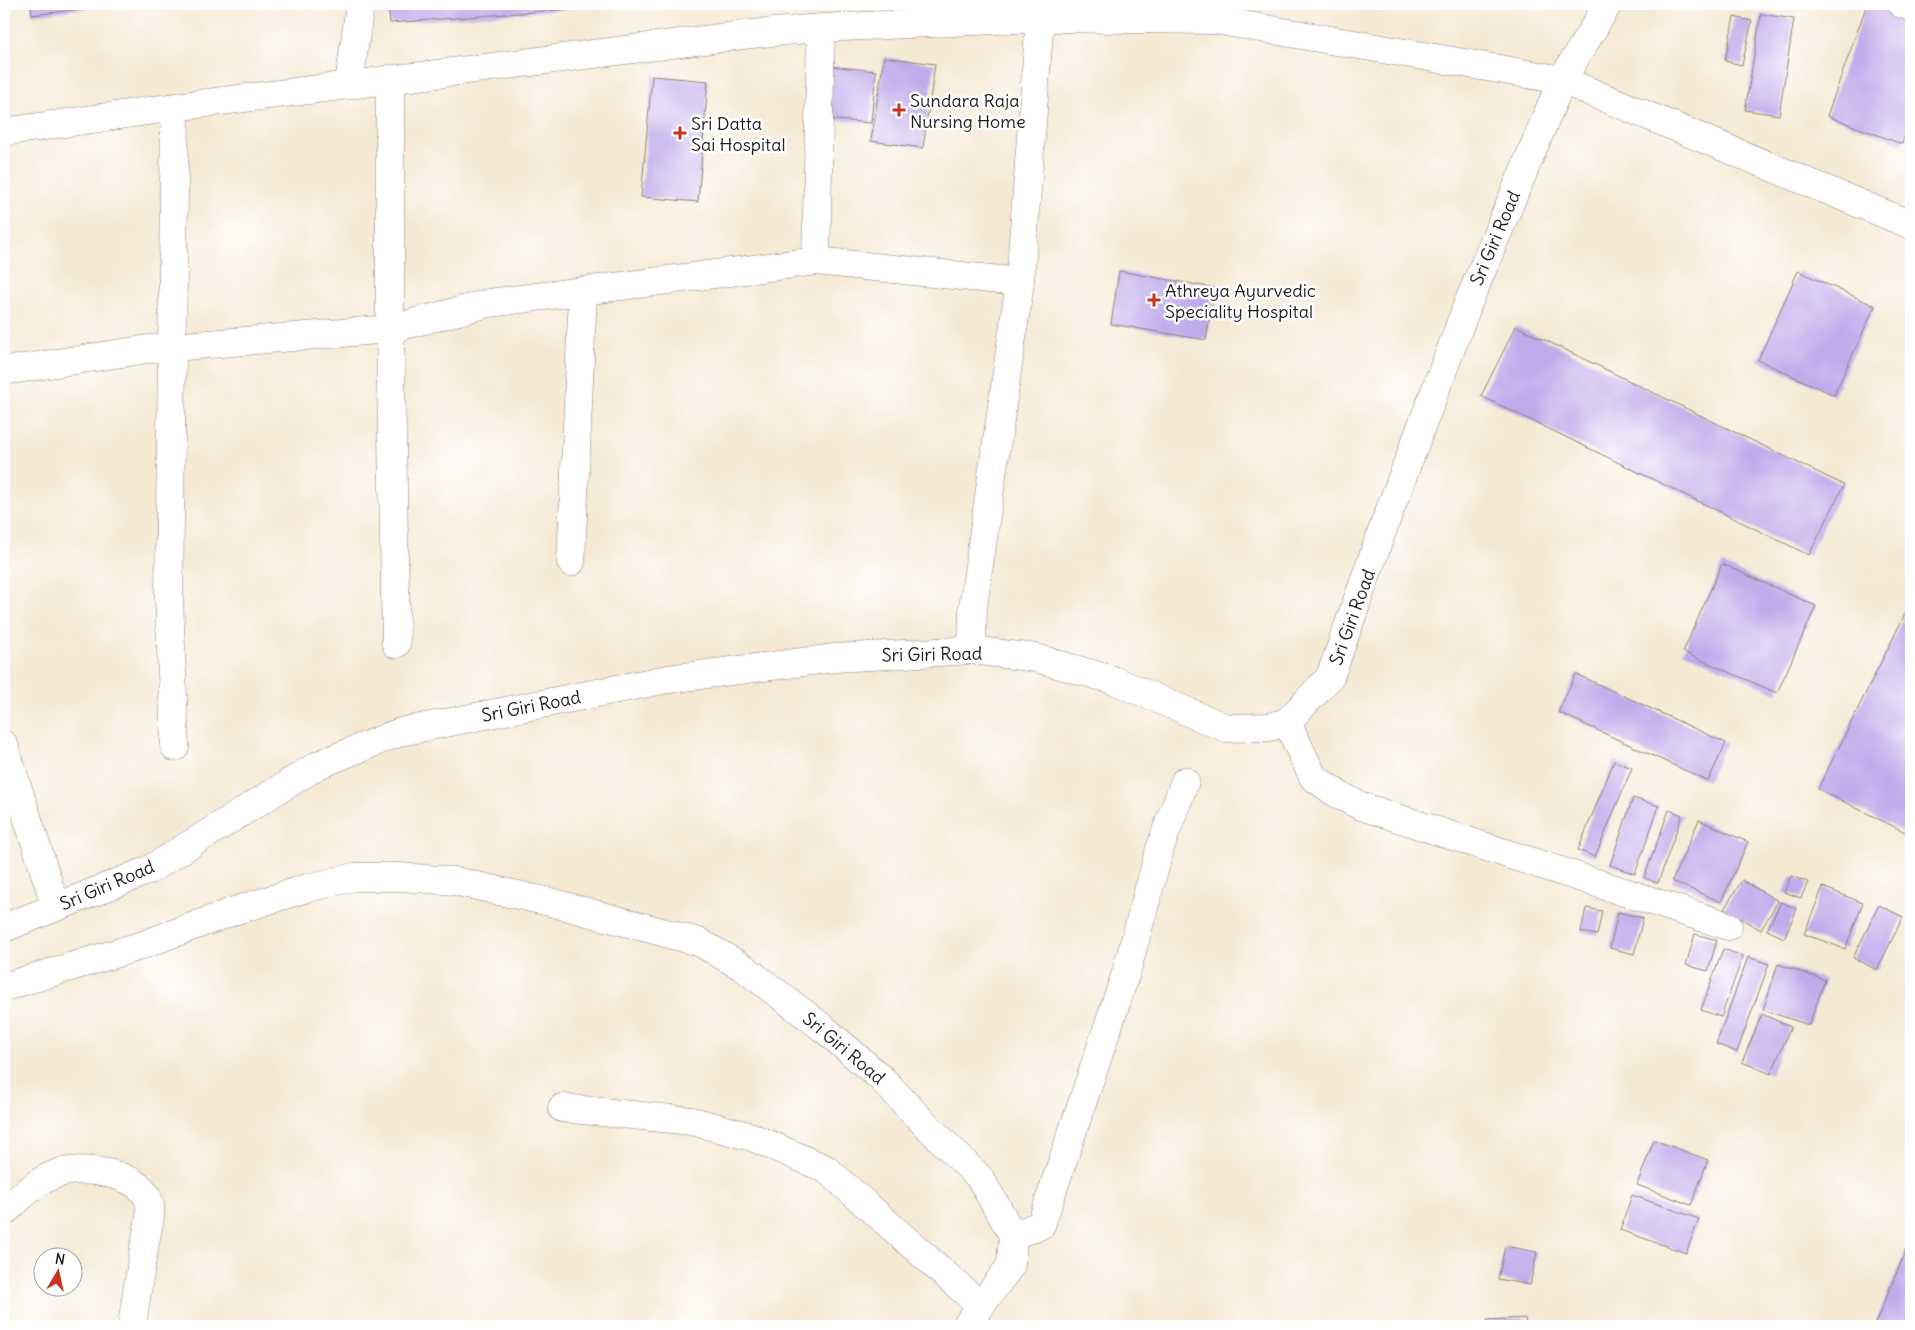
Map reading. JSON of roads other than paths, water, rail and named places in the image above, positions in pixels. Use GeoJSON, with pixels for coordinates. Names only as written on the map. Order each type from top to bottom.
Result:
{"type":"FeatureCollection","features":[{"type":"Feature","properties":{"kind":"street"},"geometry":{"type":"LineString","coordinates":[[349,84],[360,4]]}},
{"type":"Feature","properties":{"kind":"street","name":"Sri Giri Road"},"geometry":{"type":"LineString","coordinates":[[4,928],[149,870],[318,765],[400,732],[668,679],[835,658],[972,650],[1036,658],[1113,680],[1226,728],[1269,727],[1287,722],[1330,677],[1386,521],[1471,296],[1562,80],[1608,4]]}},
{"type":"Feature","properties":{"kind":"street"},"geometry":{"type":"LineString","coordinates":[[1902,4],[1911,7]]}},
{"type":"Feature","properties":{"kind":"street"},"geometry":{"type":"LineString","coordinates":[[4,132],[349,84],[751,34],[820,28],[1040,18],[1069,11],[1214,20],[1562,80],[1911,224]]}},
{"type":"Feature","properties":{"kind":"street"},"geometry":{"type":"LineString","coordinates":[[972,650],[973,607],[1020,282],[1040,18]]}},
{"type":"Feature","properties":{"kind":"street"},"geometry":{"type":"LineString","coordinates":[[816,261],[820,28]]}},
{"type":"Feature","properties":{"kind":"street"},"geometry":{"type":"LineString","coordinates":[[390,79],[390,328],[396,644]]}},
{"type":"Feature","properties":{"kind":"street"},"geometry":{"type":"LineString","coordinates":[[175,107],[169,598],[175,747]]}},
{"type":"Feature","properties":{"kind":"street"},"geometry":{"type":"LineString","coordinates":[[4,372],[148,348],[390,328],[489,303],[816,261],[1020,282]]}},
{"type":"Feature","properties":{"kind":"street"},"geometry":{"type":"LineString","coordinates":[[571,562],[583,291]]}},
{"type":"Feature","properties":{"kind":"street"},"geometry":{"type":"LineString","coordinates":[[1287,722],[1314,777],[1339,795],[1361,806],[1728,926]]}},
{"type":"Feature","properties":{"kind":"street"},"geometry":{"type":"LineString","coordinates":[[4,745],[56,907]]}},
{"type":"Feature","properties":{"kind":"street"},"geometry":{"type":"LineString","coordinates":[[562,1108],[692,1122],[752,1137],[826,1169],[973,1316],[1011,1265],[1013,1235],[1041,1225],[1126,973],[1161,845],[1185,781]]}},
{"type":"Feature","properties":{"kind":"street","name":"Sri Giri Road"},"geometry":{"type":"LineString","coordinates":[[4,987],[140,946],[234,911],[307,888],[354,877],[400,877],[454,881],[550,902],[699,942],[744,968],[823,1028],[882,1079],[980,1178],[1013,1235]]}},
{"type":"Feature","properties":{"kind":"street"},"geometry":{"type":"LineString","coordinates":[[4,1212],[37,1183],[57,1173],[79,1170],[112,1173],[139,1186],[149,1201],[150,1219],[132,1326]]}},
{"type":"Feature","properties":{"kind":"place","name":"Sundara Raja Nursing Home"},"geometry":{"type":"Point","coordinates":[899,110]}},
{"type":"Feature","properties":{"kind":"place","name":"Sri Datta Sai Hospital"},"geometry":{"type":"Point","coordinates":[680,133]}},
{"type":"Feature","properties":{"kind":"place","name":"Athreya Ayurvedic Speciality Hospital"},"geometry":{"type":"Point","coordinates":[1154,300]}}]}
